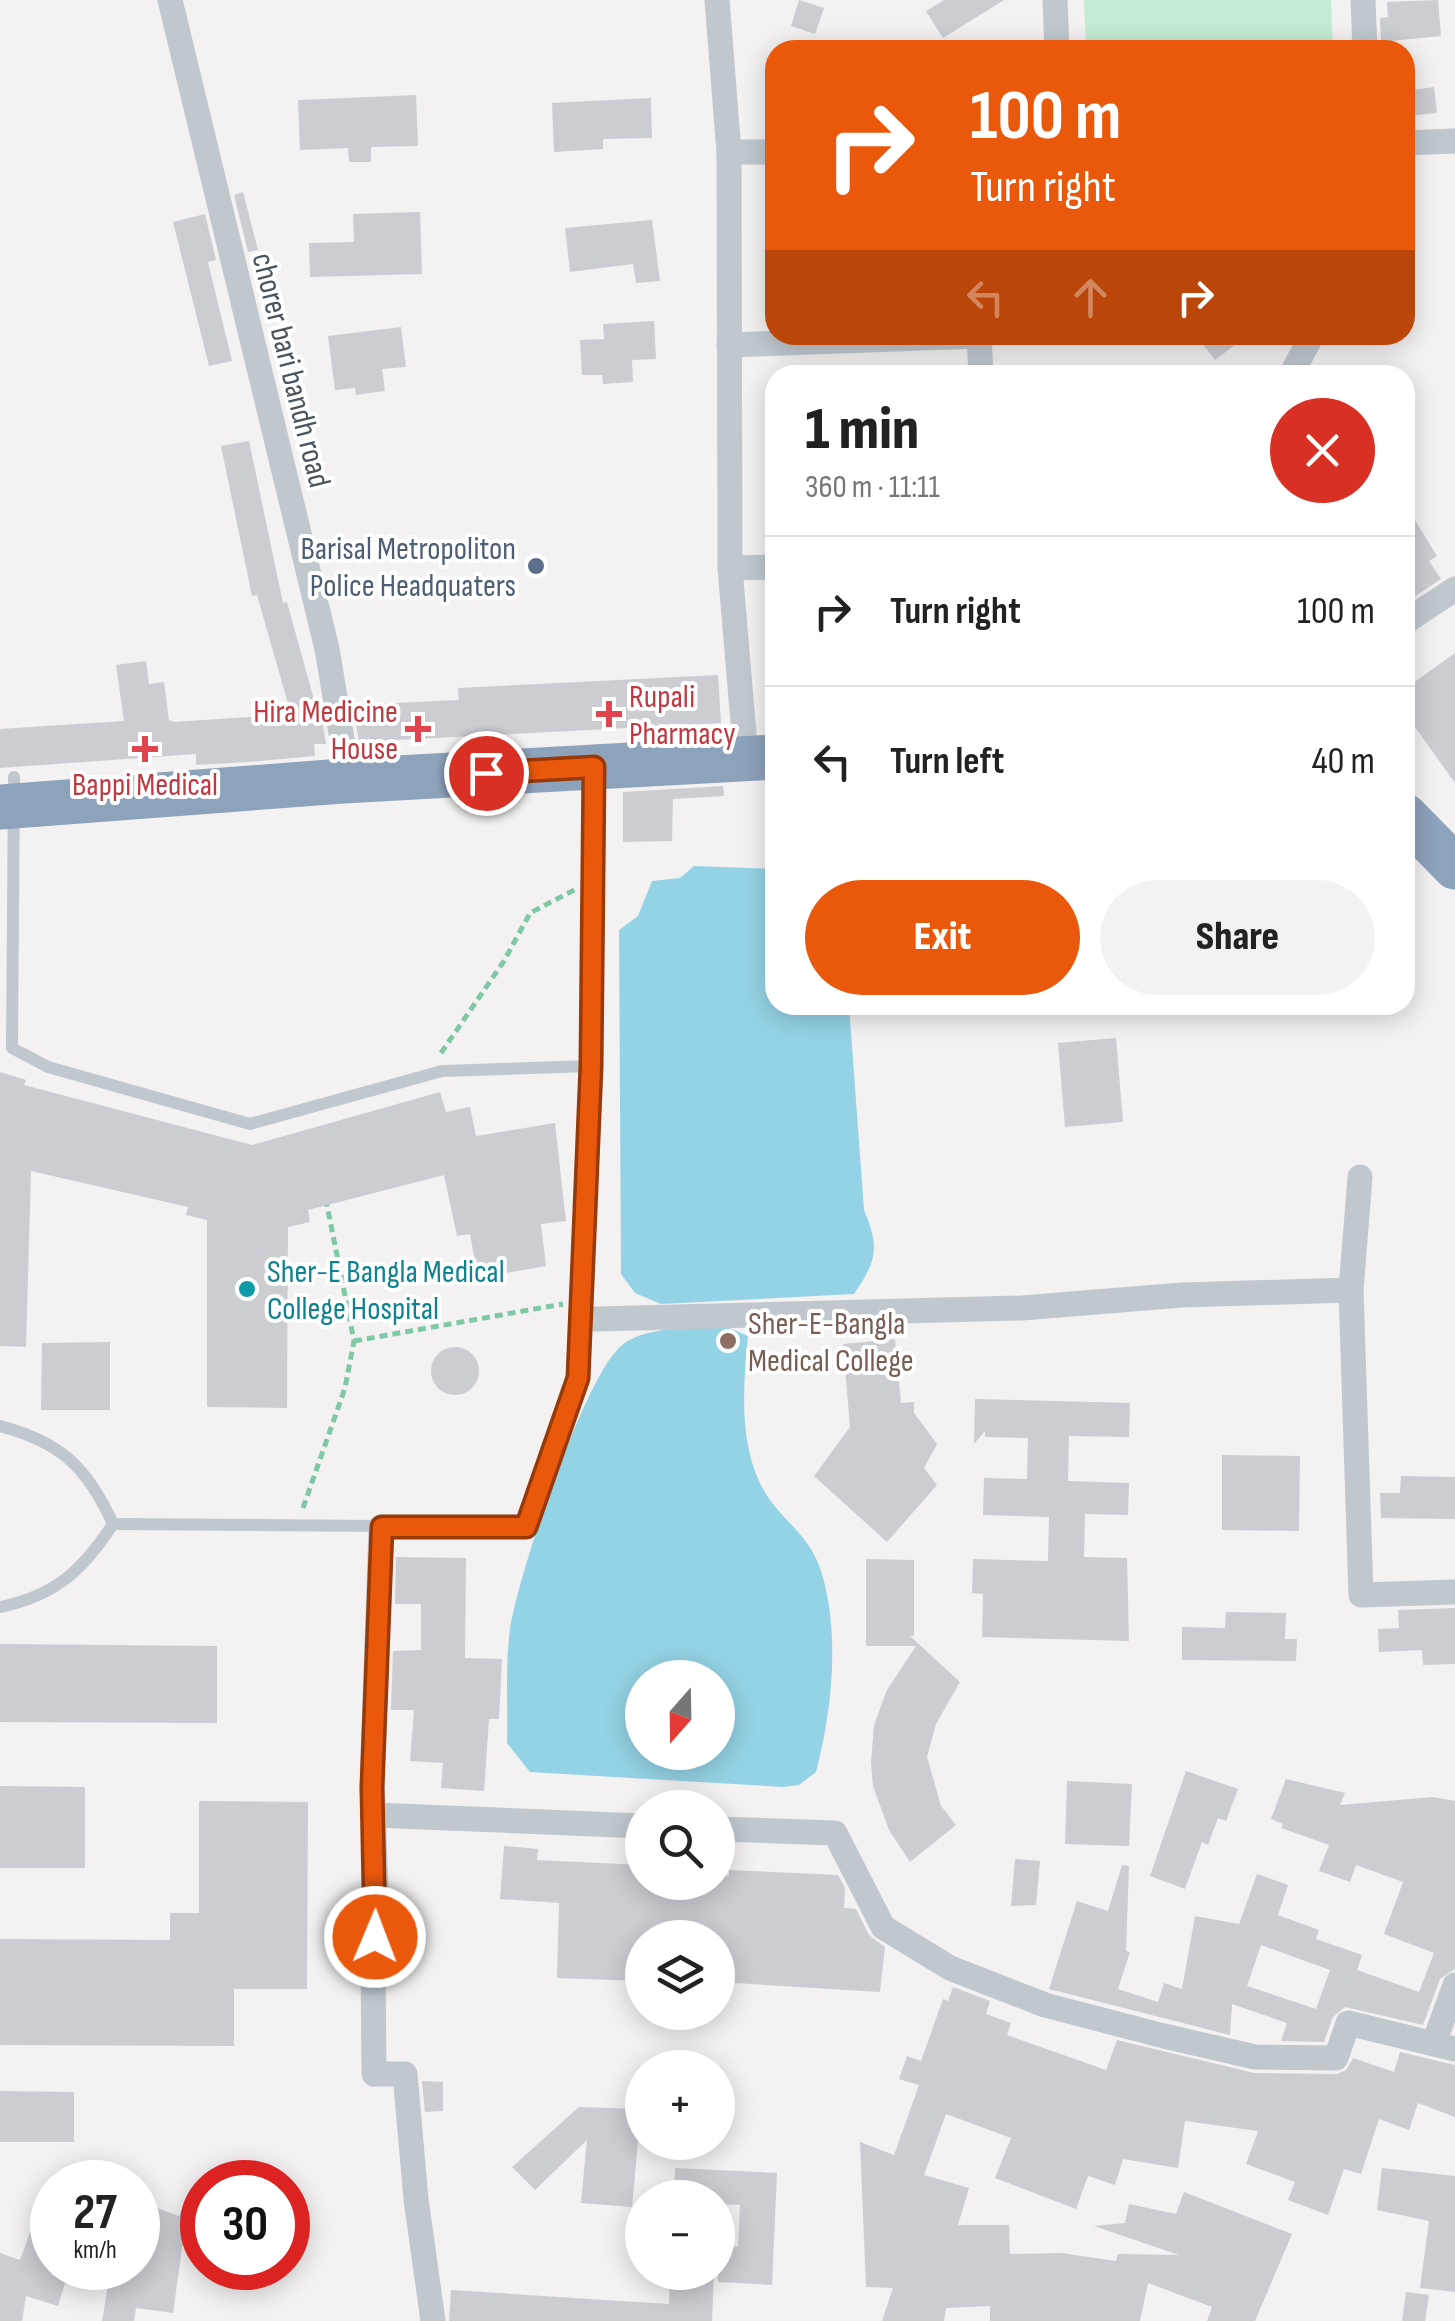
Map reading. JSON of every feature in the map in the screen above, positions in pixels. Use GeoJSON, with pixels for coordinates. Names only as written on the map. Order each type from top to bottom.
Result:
{"type":"FeatureCollection","features":[{"type":"Feature","properties":{"kind":"highway"},"geometry":{"type":"LineString","coordinates":[[7,792],[344,757],[760,745]]}},
{"type":"Feature","properties":{"kind":"highway"},"geometry":{"type":"LineString","coordinates":[[7,792],[593,762],[760,745]]}},
{"type":"Feature","properties":{"kind":"highway"},"geometry":{"type":"LineString","coordinates":[[1415,796],[1455,830]]}},
{"type":"Feature","properties":{"kind":"highway"},"geometry":{"type":"LineString","coordinates":[[1415,826],[1455,867]]}},
{"type":"Feature","properties":{"kind":"street","name":"chorer bari bandh road"},"geometry":{"type":"LineString","coordinates":[[170,0],[327,649],[344,757]]}},
{"type":"Feature","properties":{"kind":"street"},"geometry":{"type":"LineString","coordinates":[[717,0],[728,152],[730,568],[760,745]]}},
{"type":"Feature","properties":{"kind":"street"},"geometry":{"type":"LineString","coordinates":[[1054,0],[1056,40]]}},
{"type":"Feature","properties":{"kind":"street"},"geometry":{"type":"LineString","coordinates":[[1363,0],[1364,40]]}},
{"type":"Feature","properties":{"kind":"street"},"geometry":{"type":"LineString","coordinates":[[1415,142],[1455,141]]}},
{"type":"Feature","properties":{"kind":"street"},"geometry":{"type":"LineString","coordinates":[[728,152],[765,152]]}},
{"type":"Feature","properties":{"kind":"street"},"geometry":{"type":"LineString","coordinates":[[730,345],[765,344]]}},
{"type":"Feature","properties":{"kind":"street"},"geometry":{"type":"LineString","coordinates":[[730,568],[765,567]]}},
{"type":"Feature","properties":{"kind":"street"},"geometry":{"type":"LineString","coordinates":[[1415,615],[1455,589]]}},
{"type":"Feature","properties":{"kind":"street"},"geometry":{"type":"LineString","coordinates":[[1360,1177],[1351,1290],[1362,1596],[1455,1592]]}},
{"type":"Feature","properties":{"kind":"street"},"geometry":{"type":"LineString","coordinates":[[590,1310],[1022,1308],[1182,1296],[1351,1290]]}},
{"type":"Feature","properties":{"kind":"street"},"geometry":{"type":"LineString","coordinates":[[382,1527],[373,1816],[377,1914],[372,1961],[374,2074],[406,2074],[416,2200],[433,2321]]}},
{"type":"Feature","properties":{"kind":"street"},"geometry":{"type":"LineString","coordinates":[[373,1816],[625,1825]]}},
{"type":"Feature","properties":{"kind":"street"},"geometry":{"type":"LineString","coordinates":[[735,1830],[835,1834],[883,1927],[911,1948],[950,1968],[1045,2005],[1255,2056],[1336,2058],[1348,2023],[1444,2046],[1455,1986]]}},
{"type":"Feature","properties":{"kind":"lane"},"geometry":{"type":"LineString","coordinates":[[113,1524],[526,1527],[578,1378],[590,1310],[593,762]]}},
{"type":"Feature","properties":{"kind":"lane"},"geometry":{"type":"LineString","coordinates":[[7,792],[6,1047],[48,1066],[250,1124],[442,1071],[591,1066]]}},
{"type":"Feature","properties":{"kind":"lane"},"geometry":{"type":"LineString","coordinates":[[0,1426],[30,1434],[68,1456],[95,1485],[113,1524]]}},
{"type":"Feature","properties":{"kind":"lane"},"geometry":{"type":"LineString","coordinates":[[0,1607],[32,1600],[68,1581],[113,1524]]}},
{"type":"Feature","properties":{"kind":"path"},"geometry":{"type":"LineString","coordinates":[[442,1071],[440,1050],[504,961],[530,913],[595,880]]}},
{"type":"Feature","properties":{"kind":"path"},"geometry":{"type":"LineString","coordinates":[[297,1525],[345,1388],[354,1341],[327,1205]]}},
{"type":"Feature","properties":{"kind":"path"},"geometry":{"type":"LineString","coordinates":[[354,1341],[590,1310]]}},
{"type":"Feature","properties":{"kind":"green space"},"geometry":{"type":"Polygon","coordinates":[[[1084,0],[1331,0],[1333,40],[1086,40],[1084,0]]]}},
{"type":"Feature","properties":{"kind":"water"},"geometry":{"type":"Polygon","coordinates":[[[694,866],[765,869],[765,1015],[850,1015],[864,1210],[874,1244],[868,1272],[854,1294],[661,1304],[635,1293],[621,1274],[619,930],[638,916],[652,881],[680,878],[694,866]]]}},
{"type":"Feature","properties":{"kind":"water"},"geometry":{"type":"Polygon","coordinates":[[[727,1327],[748,1336],[744,1396],[751,1457],[766,1494],[811,1549],[822,1574],[831,1622],[832,1673],[816,1772],[799,1785],[530,1772],[507,1743],[510,1629],[525,1567],[554,1480],[588,1398],[620,1347],[647,1333],[727,1327]]]}},
{"type":"Feature","properties":{"kind":"building"},"geometry":{"type":"Polygon","coordinates":[[[799,0],[824,8],[815,34],[791,26],[799,0]]]}},
{"type":"Feature","properties":{"kind":"building"},"geometry":{"type":"Polygon","coordinates":[[[944,0],[1004,0],[943,38],[926,11],[944,0]]]}},
{"type":"Feature","properties":{"kind":"building"},"geometry":{"type":"Polygon","coordinates":[[[1438,0],[1441,36],[1381,40],[1380,18],[1388,17],[1387,2],[1438,0]]]}},
{"type":"Feature","properties":{"kind":"building"},"geometry":{"type":"Polygon","coordinates":[[[1434,87],[1437,113],[1415,115],[1415,90],[1434,87]]]}},
{"type":"Feature","properties":{"kind":"building"},"geometry":{"type":"Polygon","coordinates":[[[416,95],[418,146],[371,147],[371,162],[349,162],[348,148],[300,150],[298,100],[416,95]]]}},
{"type":"Feature","properties":{"kind":"building"},"geometry":{"type":"Polygon","coordinates":[[[651,98],[652,138],[603,139],[603,149],[554,152],[552,103],[651,98]]]}},
{"type":"Feature","properties":{"kind":"building"},"geometry":{"type":"Polygon","coordinates":[[[243,192],[258,250],[248,252],[234,195],[243,192]]]}},
{"type":"Feature","properties":{"kind":"building"},"geometry":{"type":"Polygon","coordinates":[[[420,212],[422,274],[310,277],[309,243],[354,242],[353,214],[420,212]]]}},
{"type":"Feature","properties":{"kind":"building"},"geometry":{"type":"Polygon","coordinates":[[[205,214],[216,260],[208,262],[232,361],[209,366],[173,222],[205,214]]]}},
{"type":"Feature","properties":{"kind":"building"},"geometry":{"type":"Polygon","coordinates":[[[652,220],[660,281],[636,283],[633,264],[570,272],[565,228],[652,220]]]}},
{"type":"Feature","properties":{"kind":"building"},"geometry":{"type":"Polygon","coordinates":[[[654,321],[656,359],[632,360],[633,382],[603,384],[602,375],[582,375],[580,340],[604,339],[603,324],[654,321]]]}},
{"type":"Feature","properties":{"kind":"building"},"geometry":{"type":"Polygon","coordinates":[[[401,327],[406,367],[382,369],[385,391],[356,395],[355,388],[335,390],[328,336],[401,327]]]}},
{"type":"Feature","properties":{"kind":"building"},"geometry":{"type":"Polygon","coordinates":[[[1204,345],[1235,345],[1215,360],[1204,345]]]}},
{"type":"Feature","properties":{"kind":"building"},"geometry":{"type":"Polygon","coordinates":[[[249,441],[283,603],[287,602],[316,707],[320,706],[326,744],[314,744],[315,756],[248,762],[196,765],[196,754],[0,768],[0,729],[124,721],[116,665],[146,661],[149,684],[164,682],[169,720],[174,722],[291,714],[257,595],[252,596],[221,446],[249,441]]]}},
{"type":"Feature","properties":{"kind":"building"},"geometry":{"type":"Polygon","coordinates":[[[1415,520],[1437,556],[1429,561],[1441,579],[1415,596],[1415,520]]]}},
{"type":"Feature","properties":{"kind":"building"},"geometry":{"type":"Polygon","coordinates":[[[1455,653],[1455,783],[1415,727],[1415,682],[1455,653]]]}},
{"type":"Feature","properties":{"kind":"building"},"geometry":{"type":"Polygon","coordinates":[[[718,675],[721,723],[359,742],[353,705],[459,700],[458,688],[718,675]]]}},
{"type":"Feature","properties":{"kind":"building"},"geometry":{"type":"Polygon","coordinates":[[[723,786],[724,796],[673,799],[672,841],[623,842],[623,792],[723,786]]]}},
{"type":"Feature","properties":{"kind":"building"},"geometry":{"type":"Polygon","coordinates":[[[1116,1038],[1123,1122],[1065,1127],[1058,1043],[1116,1038]]]}},
{"type":"Feature","properties":{"kind":"building","name":"Sher-E Bangla Medical College Hospital"},"geometry":{"type":"Polygon","coordinates":[[[0,1072],[26,1080],[24,1085],[252,1145],[440,1092],[446,1112],[470,1107],[476,1136],[555,1123],[566,1221],[541,1224],[546,1266],[478,1278],[470,1234],[457,1236],[444,1175],[308,1210],[310,1222],[288,1227],[287,1408],[207,1407],[207,1220],[186,1215],[188,1207],[31,1171],[26,1347],[0,1346],[0,1072]]]}},
{"type":"Feature","properties":{"kind":"building"},"geometry":{"type":"Polygon","coordinates":[[[895,1339],[901,1403],[914,1402],[914,1413],[937,1444],[924,1468],[937,1485],[887,1542],[814,1476],[850,1427],[843,1344],[895,1339]]]}},
{"type":"Feature","properties":{"kind":"building"},"geometry":{"type":"Polygon","coordinates":[[[110,1342],[110,1410],[41,1410],[42,1343],[110,1342]]]}},
{"type":"Feature","properties":{"kind":"building"},"geometry":{"type":"Polygon","coordinates":[[[455,1347],[472,1354],[479,1371],[472,1388],[455,1395],[438,1388],[431,1371],[438,1354],[455,1347]]]}},
{"type":"Feature","properties":{"kind":"building"},"geometry":{"type":"Polygon","coordinates":[[[975,1399],[1130,1403],[1129,1437],[1069,1436],[1068,1481],[1129,1483],[1128,1515],[1085,1514],[1084,1557],[1127,1558],[1129,1641],[982,1637],[983,1594],[972,1593],[973,1559],[1048,1561],[1049,1517],[983,1515],[984,1478],[1027,1479],[1028,1438],[985,1437],[985,1431],[974,1444],[975,1399]]]}},
{"type":"Feature","properties":{"kind":"building"},"geometry":{"type":"Polygon","coordinates":[[[1222,1455],[1300,1456],[1299,1531],[1222,1530],[1222,1455]]]}},
{"type":"Feature","properties":{"kind":"building"},"geometry":{"type":"Polygon","coordinates":[[[1401,1476],[1455,1477],[1455,1519],[1381,1518],[1380,1493],[1400,1493],[1401,1476]]]}},
{"type":"Feature","properties":{"kind":"building"},"geometry":{"type":"Polygon","coordinates":[[[396,1557],[466,1558],[465,1658],[502,1659],[499,1719],[489,1719],[484,1791],[441,1788],[443,1763],[410,1761],[414,1710],[391,1710],[393,1651],[421,1650],[421,1604],[395,1604],[396,1557]]]}},
{"type":"Feature","properties":{"kind":"building"},"geometry":{"type":"Polygon","coordinates":[[[866,1559],[914,1560],[914,1636],[910,1636],[960,1682],[936,1724],[927,1757],[941,1806],[956,1825],[910,1862],[889,1830],[873,1786],[871,1762],[874,1725],[887,1690],[916,1646],[866,1646],[866,1559]]]}},
{"type":"Feature","properties":{"kind":"building"},"geometry":{"type":"Polygon","coordinates":[[[1455,1608],[1455,1664],[1423,1665],[1422,1650],[1379,1652],[1378,1629],[1399,1628],[1398,1610],[1455,1608]]]}},
{"type":"Feature","properties":{"kind":"building"},"geometry":{"type":"Polygon","coordinates":[[[1226,1612],[1286,1613],[1285,1639],[1297,1639],[1296,1661],[1182,1660],[1182,1627],[1225,1628],[1226,1612]]]}},
{"type":"Feature","properties":{"kind":"building"},"geometry":{"type":"Polygon","coordinates":[[[0,1644],[217,1646],[217,1723],[0,1722],[0,1644]]]}},
{"type":"Feature","properties":{"kind":"building"},"geometry":{"type":"Polygon","coordinates":[[[1186,1771],[1238,1789],[1226,1821],[1218,1818],[1208,1845],[1202,1842],[1185,1889],[1150,1876],[1186,1771]]]}},
{"type":"Feature","properties":{"kind":"building"},"geometry":{"type":"Polygon","coordinates":[[[1286,1779],[1345,1793],[1340,1805],[1433,1797],[1455,1801],[1455,1969],[1440,1979],[1423,2025],[1345,2007],[1333,2017],[1324,2042],[1281,2041],[1287,2023],[1232,2004],[1230,2035],[1049,1989],[1077,1901],[1108,1911],[1122,1865],[1129,1866],[1126,1951],[1130,1952],[1118,1989],[1158,2002],[1164,1983],[1182,1989],[1195,1916],[1239,1924],[1257,1874],[1288,1885],[1278,1915],[1319,1930],[1316,1939],[1362,1955],[1357,1970],[1419,1992],[1434,1953],[1384,1934],[1403,1882],[1356,1865],[1350,1882],[1319,1871],[1329,1845],[1281,1828],[1283,1824],[1271,1819],[1286,1779]],[[1261,1945],[1247,1986],[1316,2009],[1330,1970],[1261,1945]]]}},
{"type":"Feature","properties":{"kind":"building"},"geometry":{"type":"Polygon","coordinates":[[[1067,1781],[1132,1784],[1129,1846],[1065,1844],[1067,1781]]]}},
{"type":"Feature","properties":{"kind":"building"},"geometry":{"type":"Polygon","coordinates":[[[0,1786],[85,1787],[85,1868],[0,1868],[0,1786]]]}},
{"type":"Feature","properties":{"kind":"building"},"geometry":{"type":"Polygon","coordinates":[[[199,1801],[308,1802],[307,1989],[234,1989],[234,2046],[0,2045],[0,1939],[170,1940],[170,1913],[199,1913],[199,1801]]]}},
{"type":"Feature","properties":{"kind":"building"},"geometry":{"type":"Polygon","coordinates":[[[504,1846],[538,1849],[537,1860],[625,1864],[625,1900],[735,1900],[735,1870],[838,1875],[845,1888],[844,1908],[856,1909],[869,1935],[885,1947],[880,1992],[735,1983],[735,1920],[625,1920],[625,1980],[557,1978],[559,1903],[500,1899],[504,1846]]]}},
{"type":"Feature","properties":{"kind":"building"},"geometry":{"type":"Polygon","coordinates":[[[1015,1859],[1040,1861],[1036,1905],[1011,1906],[1015,1859]]]}},
{"type":"Feature","properties":{"kind":"building"},"geometry":{"type":"Polygon","coordinates":[[[953,1987],[990,2001],[986,2014],[1011,2023],[1007,2035],[1106,2070],[1117,2040],[1254,2073],[1337,2074],[1346,2070],[1353,2058],[1394,2072],[1400,2052],[1455,2065],[1455,2117],[1418,2103],[1409,2130],[1379,2119],[1361,2174],[1344,2169],[1328,2215],[1288,2200],[1295,2182],[1246,2164],[1258,2131],[1185,2121],[1178,2168],[1123,2159],[1115,2185],[1088,2176],[1076,2209],[995,2178],[1011,2138],[946,2114],[924,2175],[969,2188],[958,2225],[1009,2225],[1010,2254],[1061,2253],[1116,2261],[1118,2254],[1179,2255],[1094,2226],[1125,2223],[1129,2204],[1176,2214],[1184,2192],[1292,2234],[1255,2321],[1207,2321],[1212,2307],[1148,2283],[1140,2321],[990,2321],[990,2306],[946,2308],[944,2321],[882,2321],[893,2288],[866,2287],[860,2142],[894,2155],[919,2085],[899,2079],[907,2056],[921,2061],[943,1999],[948,2001],[953,1987]]]}},
{"type":"Feature","properties":{"kind":"building"},"geometry":{"type":"Polygon","coordinates":[[[422,2081],[443,2082],[443,2111],[425,2112],[422,2081]]]}},
{"type":"Feature","properties":{"kind":"building"},"geometry":{"type":"Polygon","coordinates":[[[0,2091],[74,2092],[74,2142],[0,2142],[0,2091]]]}},
{"type":"Feature","properties":{"kind":"building"},"geometry":{"type":"Polygon","coordinates":[[[579,2107],[625,2108],[625,2160],[636,2160],[634,2180],[625,2180],[625,2206],[581,2203],[587,2140],[535,2190],[512,2167],[579,2107]]]}},
{"type":"Feature","properties":{"kind":"building"},"geometry":{"type":"Polygon","coordinates":[[[675,2168],[777,2173],[772,2285],[735,2283],[740,2205],[735,2205],[735,2180],[675,2180],[675,2168]]]}},
{"type":"Feature","properties":{"kind":"building"},"geometry":{"type":"Polygon","coordinates":[[[1382,2168],[1455,2176],[1455,2292],[1420,2288],[1429,2221],[1377,2210],[1382,2168]]]}},
{"type":"Feature","properties":{"kind":"building"},"geometry":{"type":"Polygon","coordinates":[[[160,2209],[180,2213],[180,2263],[173,2313],[136,2308],[134,2321],[102,2321],[107,2290],[160,2290],[160,2209]]]}},
{"type":"Feature","properties":{"kind":"building"},"geometry":{"type":"Polygon","coordinates":[[[30,2232],[30,2290],[63,2290],[58,2306],[26,2296],[22,2321],[0,2321],[0,2253],[20,2260],[30,2232]]]}},
{"type":"Feature","properties":{"kind":"building"},"geometry":{"type":"Polygon","coordinates":[[[451,2290],[669,2304],[669,2290],[713,2290],[712,2321],[449,2321],[451,2290]]]}},
{"type":"Feature","properties":{"kind":"building"},"geometry":{"type":"Polygon","coordinates":[[[1406,2292],[1429,2295],[1425,2321],[1402,2321],[1406,2292]]]}},
{"type":"Feature","properties":{"kind":"place","name":"Barisal Metropoliton Police Headquaters"},"geometry":{"type":"Point","coordinates":[536,566]}},
{"type":"Feature","properties":{"kind":"place","name":"Rupali Pharmacy"},"geometry":{"type":"Point","coordinates":[609,714]}},
{"type":"Feature","properties":{"kind":"place","name":"Hira Medicine House"},"geometry":{"type":"Point","coordinates":[418,729]}},
{"type":"Feature","properties":{"kind":"place","name":"Bappi Medical"},"geometry":{"type":"Point","coordinates":[145,749]}},
{"type":"Feature","properties":{"kind":"place","name":"Sher-E Bangla Medical College Hospital"},"geometry":{"type":"Point","coordinates":[247,1289]}},
{"type":"Feature","properties":{"kind":"place","name":"Sher-E-Bangla Medical College"},"geometry":{"type":"Point","coordinates":[728,1341]}},
{"type":"Feature","properties":{"kind":"route"},"geometry":{"type":"LineString","coordinates":[[375,1937],[372,1787],[382,1527],[526,1527],[578,1378],[585,1285],[591,1066],[594,767],[486,773]]}}]}
